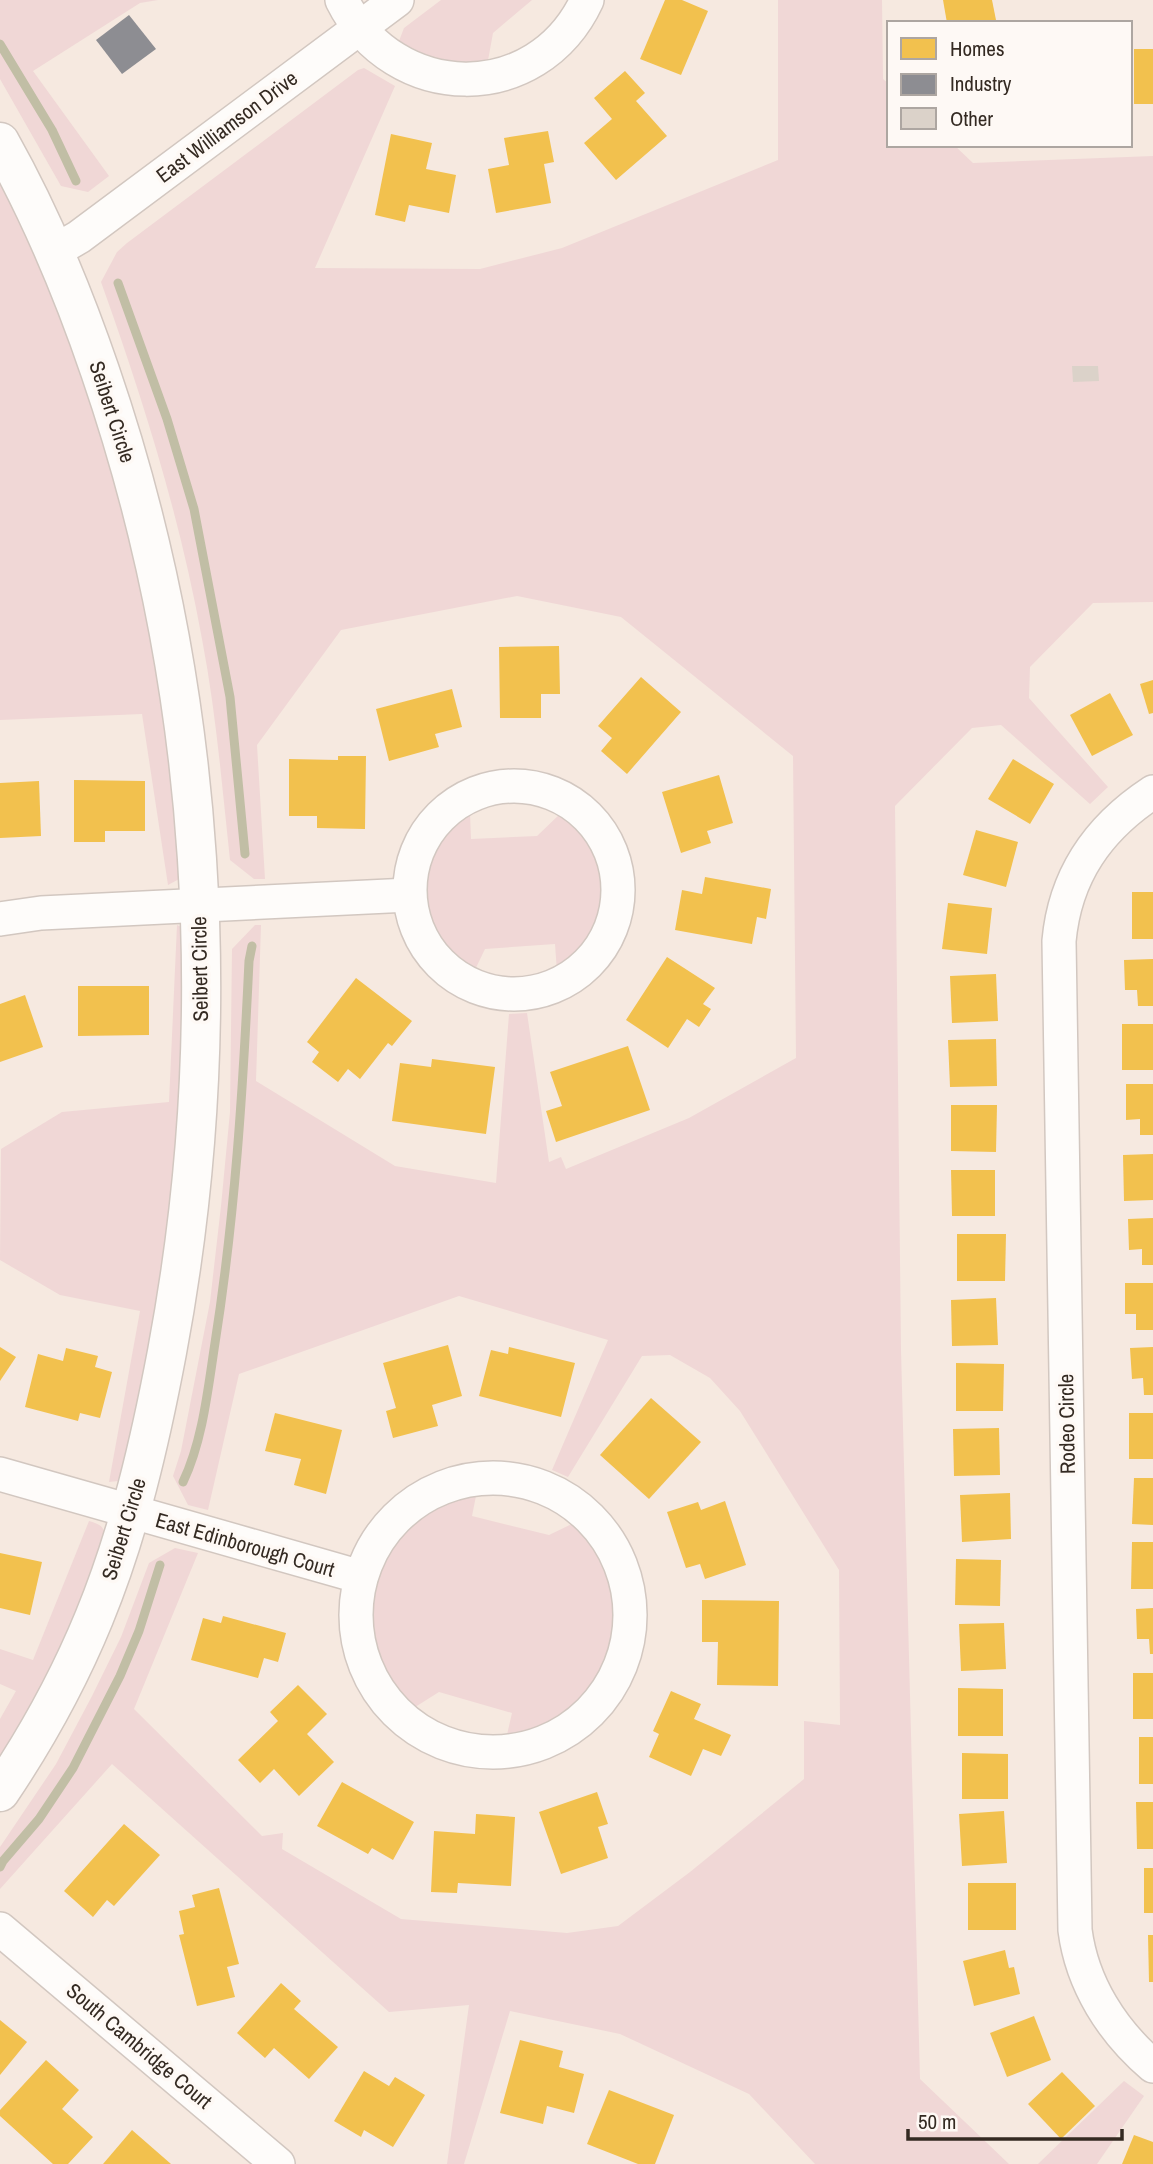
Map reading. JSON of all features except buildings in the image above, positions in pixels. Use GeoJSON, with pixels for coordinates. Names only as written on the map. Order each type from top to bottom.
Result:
{"type":"FeatureCollection","features":[{"type":"Feature","properties":{"kind":"street"},"geometry":{"type":"LineString","coordinates":[[342,0],[359,28],[386,54],[419,72],[437,77],[475,79],[512,71],[545,54],[572,27],[587,0]]}},
{"type":"Feature","properties":{"kind":"street","name":"East Williamson Drive"},"geometry":{"type":"LineString","coordinates":[[55,251],[79,237],[397,0]]}},
{"type":"Feature","properties":{"kind":"street","name":"Seibert Circle"},"geometry":{"type":"LineString","coordinates":[[0,142],[55,251],[83,322],[121,435],[155,567],[187,747],[200,906],[201,1037],[189,1213],[164,1369],[149,1442],[106,1589],[85,1640],[44,1722],[0,1792]]}},
{"type":"Feature","properties":{"kind":"street"},"geometry":{"type":"LineString","coordinates":[[519,786],[551,793],[590,819],[611,852],[618,891],[608,936],[591,961],[553,987],[531,993],[508,994],[478,988],[451,974],[439,964],[429,952],[415,925],[409,895],[411,872],[418,849],[440,816],[473,794],[519,786]]}},
{"type":"Feature","properties":{"kind":"street","name":"Rodeo Circle"},"geometry":{"type":"LineString","coordinates":[[1153,792],[1112,823],[1083,861],[1064,907],[1059,942],[1075,1930],[1078,1951],[1090,1987],[1125,2038],[1153,2066]]}},
{"type":"Feature","properties":{"kind":"street"},"geometry":{"type":"LineString","coordinates":[[0,919],[41,913],[409,895]]}},
{"type":"Feature","properties":{"kind":"street","name":"East Edinborough Court"},"geometry":{"type":"LineString","coordinates":[[0,1474],[361,1577]]}},
{"type":"Feature","properties":{"kind":"street","name":"East Edinborough Court"},"geometry":{"type":"LineString","coordinates":[[470,1479],[520,1480],[568,1499],[594,1521],[610,1542],[621,1564],[630,1597],[627,1649],[622,1665],[606,1693],[596,1706],[572,1727],[528,1747],[497,1752],[464,1749],[434,1739],[413,1726],[395,1711],[375,1686],[362,1656],[356,1625],[357,1593],[361,1577],[366,1561],[383,1531],[422,1497],[437,1489],[470,1479]]}},
{"type":"Feature","properties":{"kind":"street","name":"South Cambridge Court"},"geometry":{"type":"LineString","coordinates":[[0,1929],[278,2164]]}},
{"type":"Feature","properties":{"kind":"shaded area"},"geometry":{"type":"Polygon","coordinates":[[[0,0],[158,0],[140,3],[33,71],[109,176],[88,192],[61,186],[0,79],[0,0]]]}},
{"type":"Feature","properties":{"kind":"shaded area"},"geometry":{"type":"Polygon","coordinates":[[[441,0],[532,0],[493,33],[487,66],[474,68],[409,52],[399,41],[404,28],[441,0]]]}},
{"type":"Feature","properties":{"kind":"shaded area"},"geometry":{"type":"Polygon","coordinates":[[[778,0],[882,0],[883,79],[887,82],[887,147],[956,147],[973,163],[1153,156],[1153,602],[1093,603],[1030,667],[1029,698],[1108,787],[1090,804],[1001,725],[972,728],[895,806],[901,1350],[920,2079],[1009,2164],[815,2164],[749,2094],[620,2034],[510,2011],[464,2164],[447,2164],[469,2005],[389,2012],[112,1764],[0,1889],[0,1847],[56,1764],[92,1696],[121,1637],[149,1563],[175,1548],[198,1553],[134,1709],[262,1836],[283,1833],[282,1849],[401,1919],[567,1933],[618,1926],[690,1872],[804,1779],[804,1721],[840,1725],[839,1570],[740,1411],[710,1378],[670,1355],[642,1356],[568,1477],[552,1470],[608,1340],[459,1296],[239,1374],[208,1510],[188,1505],[173,1476],[181,1451],[210,1302],[221,1206],[230,1112],[232,949],[255,925],[261,925],[256,1081],[395,1166],[496,1183],[509,1014],[527,1013],[549,1162],[561,1157],[566,1169],[689,1118],[796,1058],[793,756],[621,617],[517,596],[341,630],[257,745],[265,879],[254,879],[230,860],[211,694],[183,548],[159,459],[101,282],[117,252],[127,243],[364,68],[395,86],[315,268],[480,269],[562,248],[778,160],[778,0]]]}},
{"type":"Feature","properties":{"kind":"shaded area"},"geometry":{"type":"Polygon","coordinates":[[[0,178],[38,257],[77,361],[107,455],[132,550],[158,675],[173,791],[181,878],[168,885],[142,714],[0,720],[0,178]]]}},
{"type":"Feature","properties":{"kind":"shaded area"},"geometry":{"type":"Polygon","coordinates":[[[470,813],[471,839],[537,836],[561,813],[568,813],[595,845],[606,873],[606,908],[595,940],[573,965],[557,972],[555,944],[485,949],[472,976],[452,964],[437,947],[427,930],[421,911],[421,878],[443,829],[457,817],[470,813]]]}},
{"type":"Feature","properties":{"kind":"shaded area"},"geometry":{"type":"Polygon","coordinates":[[[177,925],[181,927],[184,1057],[161,1290],[123,1476],[118,1481],[109,1482],[140,1311],[60,1295],[0,1260],[1,1149],[62,1112],[169,1102],[177,925]]]}},
{"type":"Feature","properties":{"kind":"shaded area"},"geometry":{"type":"Polygon","coordinates":[[[465,1490],[477,1491],[472,1516],[549,1535],[576,1522],[582,1525],[606,1557],[618,1585],[621,1612],[618,1640],[610,1664],[602,1677],[567,1716],[553,1726],[522,1739],[506,1739],[512,1713],[439,1692],[412,1709],[383,1675],[376,1662],[368,1633],[366,1606],[371,1580],[381,1556],[396,1535],[415,1516],[438,1501],[465,1490]]]}},
{"type":"Feature","properties":{"kind":"shaded area"},"geometry":{"type":"Polygon","coordinates":[[[89,1521],[101,1526],[105,1538],[55,1665],[0,1762],[0,1719],[16,1691],[0,1684],[0,1649],[33,1660],[89,1521]]]}},
{"type":"Feature","properties":{"kind":"shaded area"},"geometry":{"type":"Polygon","coordinates":[[[1124,2081],[1144,2096],[1097,2164],[1038,2164],[1124,2081]]]}},
{"type":"Feature","properties":{"kind":"waterway"},"geometry":{"type":"LineString","coordinates":[[0,44],[52,130],[76,181]]}},
{"type":"Feature","properties":{"kind":"waterway"},"geometry":{"type":"LineString","coordinates":[[118,283],[167,419],[194,509],[230,697],[245,854]]}},
{"type":"Feature","properties":{"kind":"waterway"},"geometry":{"type":"LineString","coordinates":[[183,1482],[204,1414],[222,1295],[237,1152],[252,946]]}},
{"type":"Feature","properties":{"kind":"waterway"},"geometry":{"type":"LineString","coordinates":[[0,1867],[39,1819],[73,1768],[120,1676],[139,1631],[160,1565]]}}]}
